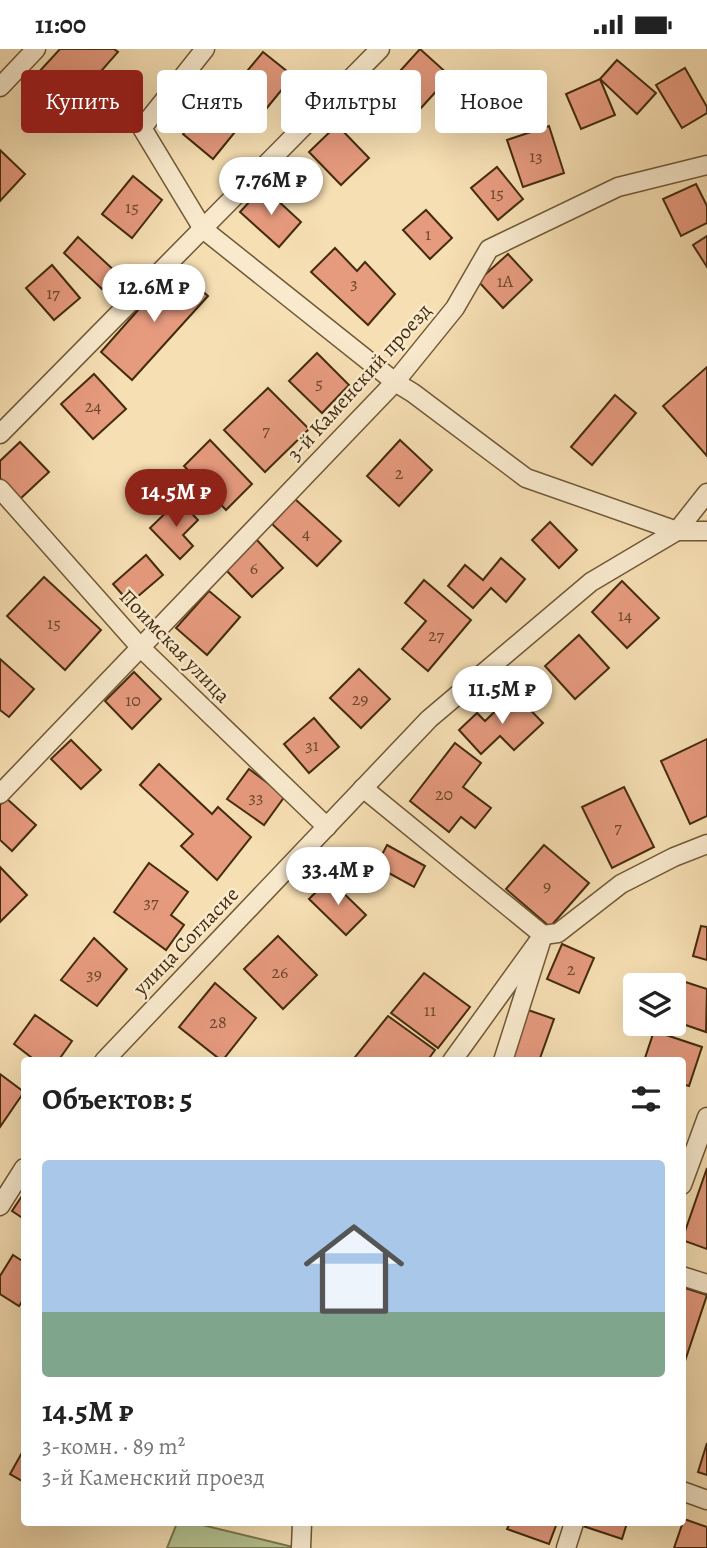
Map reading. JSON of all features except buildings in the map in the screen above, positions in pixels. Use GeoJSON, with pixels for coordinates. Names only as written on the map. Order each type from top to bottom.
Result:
{"type":"FeatureCollection","features":[{"type":"Feature","properties":{"kind":"street"},"geometry":{"type":"LineString","coordinates":[[0,87],[37,49]]}},
{"type":"Feature","properties":{"kind":"street"},"geometry":{"type":"LineString","coordinates":[[205,49],[142,128],[203,229],[395,382],[526,478],[677,531],[707,531]]}},
{"type":"Feature","properties":{"kind":"street"},"geometry":{"type":"LineString","coordinates":[[0,435],[380,49]]}},
{"type":"Feature","properties":{"kind":"street","name":"3-й Каменский проезд"},"geometry":{"type":"LineString","coordinates":[[0,794],[395,382],[455,308],[489,249],[618,187],[707,166]]}},
{"type":"Feature","properties":{"kind":"street","name":"Поимская улица"},"geometry":{"type":"LineString","coordinates":[[0,489],[141,648],[327,827]]}},
{"type":"Feature","properties":{"kind":"street","name":"улица Согласие"},"geometry":{"type":"LineString","coordinates":[[108,1057],[429,719],[591,582],[677,531],[703,502]]}},
{"type":"Feature","properties":{"kind":"street"},"geometry":{"type":"LineString","coordinates":[[363,788],[543,935]]}},
{"type":"Feature","properties":{"kind":"street"},"geometry":{"type":"LineString","coordinates":[[455,1057],[543,935],[558,933],[621,884],[674,857],[707,844]]}},
{"type":"Feature","properties":{"kind":"street"},"geometry":{"type":"LineString","coordinates":[[504,1057],[543,935]]}},
{"type":"Feature","properties":{"kind":"street"},"geometry":{"type":"LineString","coordinates":[[686,1174],[707,1117]]}},
{"type":"Feature","properties":{"kind":"street"},"geometry":{"type":"LineString","coordinates":[[0,1206],[21,1173]]}},
{"type":"Feature","properties":{"kind":"street"},"geometry":{"type":"LineString","coordinates":[[686,1277],[707,1284]]}},
{"type":"Feature","properties":{"kind":"street"},"geometry":{"type":"LineString","coordinates":[[686,1492],[707,1500]]}},
{"type":"Feature","properties":{"kind":"street"},"geometry":{"type":"LineString","coordinates":[[301,1548],[302,1526]]}},
{"type":"Feature","properties":{"kind":"street"},"geometry":{"type":"LineString","coordinates":[[566,1548],[573,1526]]}},
{"type":"Feature","properties":{"kind":"green space"},"geometry":{"type":"Polygon","coordinates":[[[176,1526],[206,1526],[297,1548],[167,1548],[176,1526]]]}}]}
